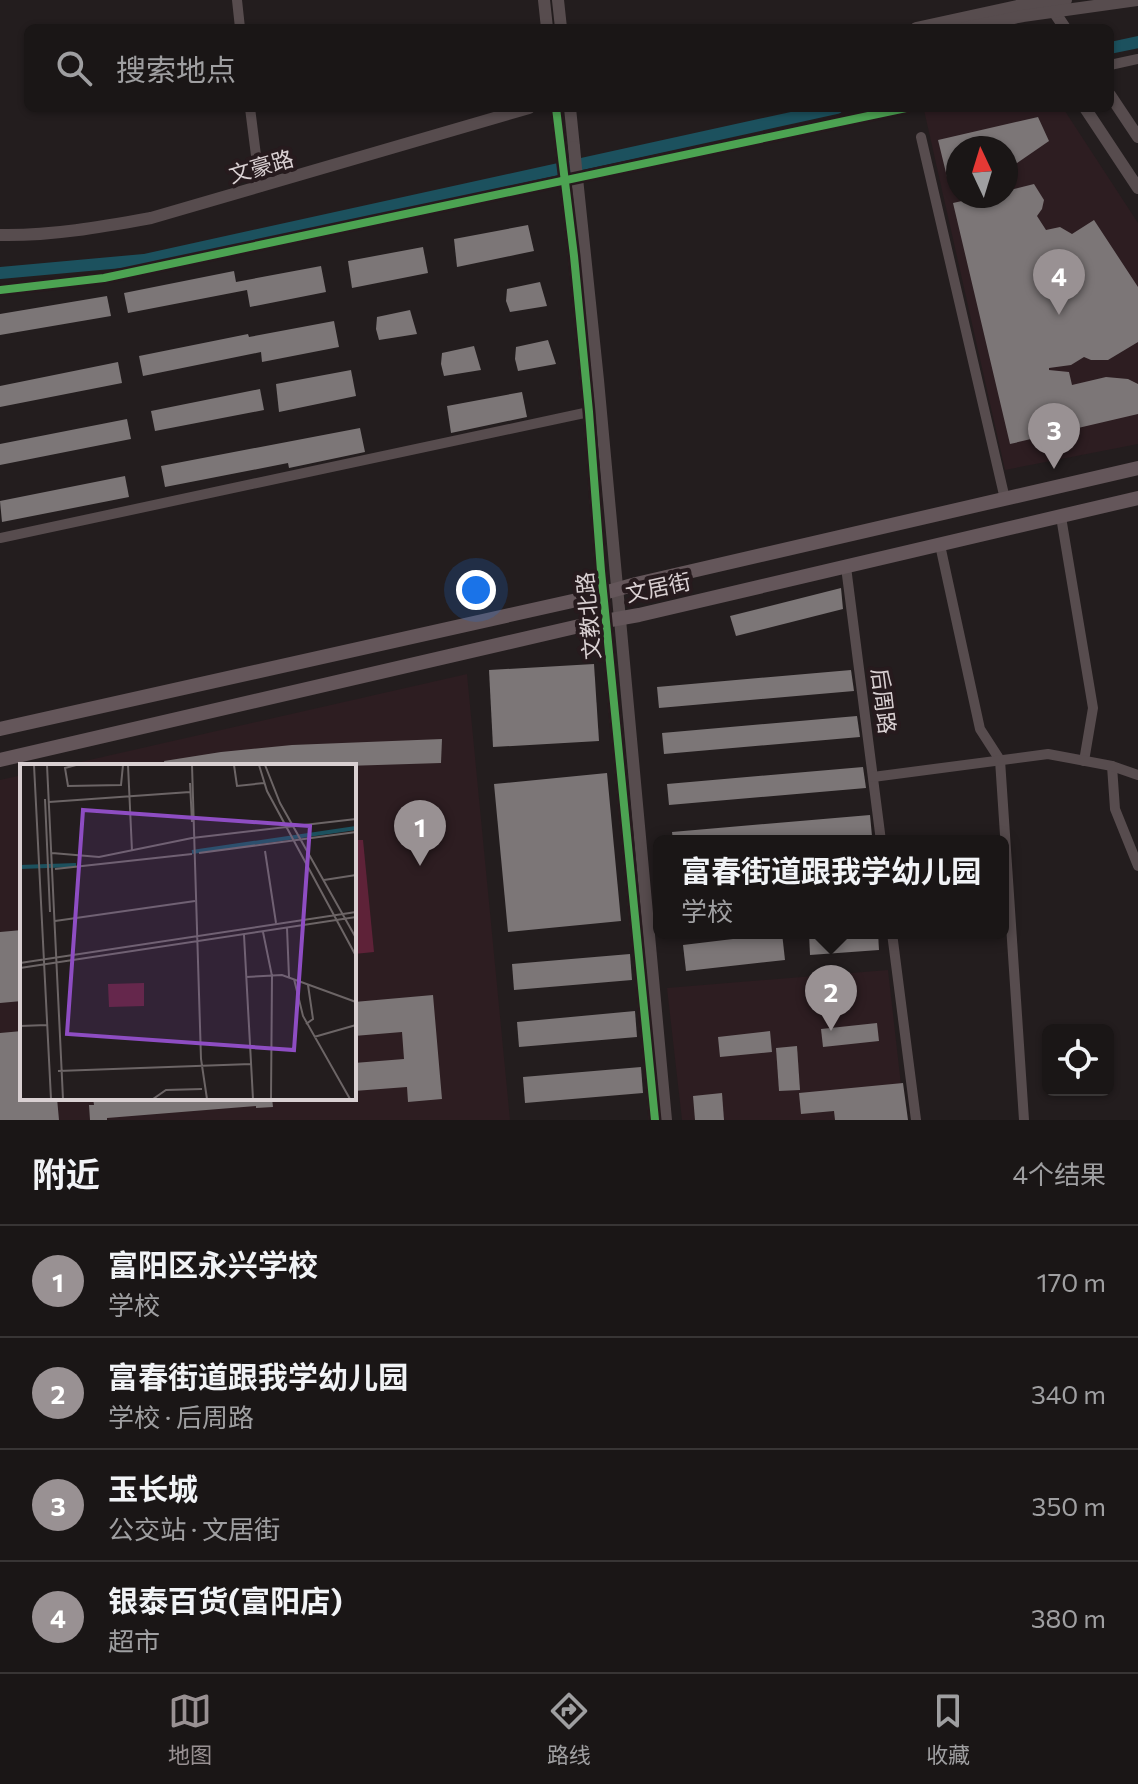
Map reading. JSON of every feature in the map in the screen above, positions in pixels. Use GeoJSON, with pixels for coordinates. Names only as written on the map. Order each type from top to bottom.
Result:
{"type":"FeatureCollection","features":[{"type":"Feature","properties":{"kind":"main road","name":"文居街"},"geometry":{"type":"LineString","coordinates":[[0,729],[610,592],[1138,468]]}},
{"type":"Feature","properties":{"kind":"main road","name":"文居街"},"geometry":{"type":"LineString","coordinates":[[0,760],[1138,498]]}},
{"type":"Feature","properties":{"kind":"street"},"geometry":{"type":"LineString","coordinates":[[237,0],[240,24]]}},
{"type":"Feature","properties":{"kind":"street"},"geometry":{"type":"LineString","coordinates":[[544,0],[547,24]]}},
{"type":"Feature","properties":{"kind":"street"},"geometry":{"type":"LineString","coordinates":[[558,0],[561,24]]}},
{"type":"Feature","properties":{"kind":"street"},"geometry":{"type":"LineString","coordinates":[[1050,5],[1066,0]]}},
{"type":"Feature","properties":{"kind":"street"},"geometry":{"type":"LineString","coordinates":[[935,24],[1018,7],[1137,0]]}},
{"type":"Feature","properties":{"kind":"street"},"geometry":{"type":"LineString","coordinates":[[1050,5],[1062,24]]}},
{"type":"Feature","properties":{"kind":"street"},"geometry":{"type":"LineString","coordinates":[[975,24],[1018,7]]}},
{"type":"Feature","properties":{"kind":"street"},"geometry":{"type":"LineString","coordinates":[[1018,7],[1029,24]]}},
{"type":"Feature","properties":{"kind":"street"},"geometry":{"type":"LineString","coordinates":[[1114,64],[1138,59]]}},
{"type":"Feature","properties":{"kind":"street"},"geometry":{"type":"LineString","coordinates":[[1114,101],[1138,137]]}},
{"type":"Feature","properties":{"kind":"street"},"geometry":{"type":"LineString","coordinates":[[251,112],[260,187]]}},
{"type":"Feature","properties":{"kind":"street","name":"文豪路"},"geometry":{"type":"LineString","coordinates":[[0,235],[48,234],[151,218],[515,112]]}},
{"type":"Feature","properties":{"kind":"street","name":"文教北路"},"geometry":{"type":"LineString","coordinates":[[565,112],[567,180],[589,412],[666,1120]]}},
{"type":"Feature","properties":{"kind":"street"},"geometry":{"type":"LineString","coordinates":[[595,174],[887,112]]}},
{"type":"Feature","properties":{"kind":"street"},"geometry":{"type":"LineString","coordinates":[[1088,112],[1138,188]]}},
{"type":"Feature","properties":{"kind":"street"},"geometry":{"type":"LineString","coordinates":[[921,137],[1005,499]]}},
{"type":"Feature","properties":{"kind":"street"},"geometry":{"type":"LineString","coordinates":[[0,290],[104,278],[567,180]]}},
{"type":"Feature","properties":{"kind":"street","name":"文教北路"},"geometry":{"type":"LineString","coordinates":[[567,180],[601,409],[610,592]]}},
{"type":"Feature","properties":{"kind":"street"},"geometry":{"type":"LineString","coordinates":[[0,538],[589,412]]}},
{"type":"Feature","properties":{"kind":"street"},"geometry":{"type":"LineString","coordinates":[[1061,517],[1093,708],[1084,761]]}},
{"type":"Feature","properties":{"kind":"street"},"geometry":{"type":"LineString","coordinates":[[940,545],[980,729],[1000,760],[1005,835]]}},
{"type":"Feature","properties":{"kind":"street","name":"后周路"},"geometry":{"type":"LineString","coordinates":[[846,567],[880,835]]}},
{"type":"Feature","properties":{"kind":"street","name":"文教北路"},"geometry":{"type":"LineString","coordinates":[[613,619],[655,1120]]}},
{"type":"Feature","properties":{"kind":"street"},"geometry":{"type":"LineString","coordinates":[[873,777],[1048,754],[1112,766],[1138,775]]}},
{"type":"Feature","properties":{"kind":"street"},"geometry":{"type":"LineString","coordinates":[[1112,766],[1115,809],[1138,866]]}},
{"type":"Feature","properties":{"kind":"street"},"geometry":{"type":"LineString","coordinates":[[1009,895],[1024,1120]]}},
{"type":"Feature","properties":{"kind":"street"},"geometry":{"type":"LineString","coordinates":[[893,939],[916,1120]]}},
{"type":"Feature","properties":{"kind":"shaded area"},"geometry":{"type":"Polygon","coordinates":[[[924,112],[1066,112],[1138,223],[1138,444],[1005,470],[946,208],[1018,208],[1018,136],[946,136],[946,208],[924,112]]]}},
{"type":"Feature","properties":{"kind":"shaded area"},"geometry":{"type":"Polygon","coordinates":[[[467,674],[510,1120],[0,1120],[0,780],[20,775],[20,1100],[356,1100],[356,764],[72,764],[467,674]]]}},
{"type":"Feature","properties":{"kind":"shaded area"},"geometry":{"type":"Polygon","coordinates":[[[356,840],[363,840],[374,952],[356,954],[356,840]]]}},
{"type":"Feature","properties":{"kind":"shaded area"},"geometry":{"type":"Polygon","coordinates":[[[888,970],[905,1120],[682,1120],[667,988],[888,970]]]}},
{"type":"Feature","properties":{"kind":"building"},"geometry":{"type":"Polygon","coordinates":[[[1038,117],[1049,141],[1018,162],[1018,136],[955,136],[1038,117]]]}},
{"type":"Feature","properties":{"kind":"building"},"geometry":{"type":"Polygon","coordinates":[[[946,138],[946,173],[938,140],[946,138]]]}},
{"type":"Feature","properties":{"kind":"building"},"geometry":{"type":"Polygon","coordinates":[[[1034,184],[1044,200],[1037,216],[1046,230],[1060,227],[1072,234],[1094,220],[1138,287],[1138,342],[1108,360],[1084,357],[1071,365],[1049,370],[1069,372],[1072,385],[1106,377],[1128,379],[1138,384],[1138,414],[1010,444],[954,208],[1018,208],[1018,188],[1034,184]]]}},
{"type":"Feature","properties":{"kind":"building"},"geometry":{"type":"Polygon","coordinates":[[[528,225],[534,251],[457,267],[454,239],[528,225]]]}},
{"type":"Feature","properties":{"kind":"building"},"geometry":{"type":"Polygon","coordinates":[[[423,247],[428,273],[352,288],[348,261],[423,247]]]}},
{"type":"Feature","properties":{"kind":"building"},"geometry":{"type":"Polygon","coordinates":[[[321,266],[326,292],[250,307],[247,290],[128,313],[124,293],[234,271],[236,282],[321,266]]]}},
{"type":"Feature","properties":{"kind":"building"},"geometry":{"type":"Polygon","coordinates":[[[540,282],[547,306],[510,312],[506,301],[507,289],[540,282]]]}},
{"type":"Feature","properties":{"kind":"building"},"geometry":{"type":"Polygon","coordinates":[[[107,296],[111,316],[0,335],[0,314],[107,296]]]}},
{"type":"Feature","properties":{"kind":"building"},"geometry":{"type":"Polygon","coordinates":[[[410,310],[417,334],[379,340],[377,317],[410,310]]]}},
{"type":"Feature","properties":{"kind":"building"},"geometry":{"type":"Polygon","coordinates":[[[334,321],[339,347],[262,362],[261,352],[143,376],[139,356],[334,321]]]}},
{"type":"Feature","properties":{"kind":"building"},"geometry":{"type":"Polygon","coordinates":[[[548,340],[556,364],[518,371],[516,347],[548,340]]]}},
{"type":"Feature","properties":{"kind":"building"},"geometry":{"type":"Polygon","coordinates":[[[474,346],[481,370],[444,376],[442,353],[474,346]]]}},
{"type":"Feature","properties":{"kind":"building"},"geometry":{"type":"Polygon","coordinates":[[[118,362],[122,383],[0,407],[0,386],[118,362]]]}},
{"type":"Feature","properties":{"kind":"building"},"geometry":{"type":"Polygon","coordinates":[[[351,370],[356,396],[279,412],[276,384],[351,370]]]}},
{"type":"Feature","properties":{"kind":"building"},"geometry":{"type":"Polygon","coordinates":[[[260,389],[264,410],[155,431],[151,411],[260,389]]]}},
{"type":"Feature","properties":{"kind":"building"},"geometry":{"type":"Polygon","coordinates":[[[522,392],[527,417],[451,433],[447,406],[522,392]]]}},
{"type":"Feature","properties":{"kind":"building"},"geometry":{"type":"Polygon","coordinates":[[[127,419],[131,439],[0,465],[0,444],[127,419]]]}},
{"type":"Feature","properties":{"kind":"building"},"geometry":{"type":"Polygon","coordinates":[[[360,428],[365,452],[289,468],[288,463],[165,487],[161,466],[360,428]]]}},
{"type":"Feature","properties":{"kind":"building"},"geometry":{"type":"Polygon","coordinates":[[[125,476],[129,497],[2,522],[0,501],[125,476]]]}},
{"type":"Feature","properties":{"kind":"building"},"geometry":{"type":"Polygon","coordinates":[[[841,588],[843,609],[736,636],[730,616],[841,588]]]}},
{"type":"Feature","properties":{"kind":"building"},"geometry":{"type":"Polygon","coordinates":[[[594,664],[599,741],[493,747],[489,670],[594,664]]]}},
{"type":"Feature","properties":{"kind":"building"},"geometry":{"type":"Polygon","coordinates":[[[851,670],[854,691],[659,708],[657,687],[851,670]]]}},
{"type":"Feature","properties":{"kind":"building"},"geometry":{"type":"Polygon","coordinates":[[[857,716],[860,737],[664,754],[662,733],[857,716]]]}},
{"type":"Feature","properties":{"kind":"building"},"geometry":{"type":"Polygon","coordinates":[[[442,739],[441,763],[356,766],[165,764],[164,761],[292,745],[442,739]]]}},
{"type":"Feature","properties":{"kind":"building"},"geometry":{"type":"Polygon","coordinates":[[[863,767],[866,788],[669,805],[667,784],[863,767]]]}},
{"type":"Feature","properties":{"kind":"building"},"geometry":{"type":"Polygon","coordinates":[[[607,773],[621,921],[508,932],[494,784],[607,773]]]}},
{"type":"Feature","properties":{"kind":"building"},"geometry":{"type":"Polygon","coordinates":[[[870,815],[872,835],[672,835],[672,832],[870,815]]]}},
{"type":"Feature","properties":{"kind":"building"},"geometry":{"type":"Polygon","coordinates":[[[20,930],[20,1001],[0,1003],[0,932],[20,930]]]}},
{"type":"Feature","properties":{"kind":"building"},"geometry":{"type":"Polygon","coordinates":[[[732,939],[783,939],[785,960],[686,971],[683,945],[732,939]]]}},
{"type":"Feature","properties":{"kind":"building"},"geometry":{"type":"Polygon","coordinates":[[[809,939],[878,939],[879,950],[810,955],[809,939]]]}},
{"type":"Feature","properties":{"kind":"building"},"geometry":{"type":"Polygon","coordinates":[[[630,954],[632,980],[514,990],[512,964],[630,954]]]}},
{"type":"Feature","properties":{"kind":"building"},"geometry":{"type":"Polygon","coordinates":[[[433,995],[442,1099],[408,1102],[407,1087],[356,1091],[356,1063],[404,1059],[402,1032],[356,1036],[356,1002],[433,995]]]}},
{"type":"Feature","properties":{"kind":"building"},"geometry":{"type":"Polygon","coordinates":[[[635,1011],[637,1037],[519,1047],[517,1022],[635,1011]]]}},
{"type":"Feature","properties":{"kind":"building"},"geometry":{"type":"Polygon","coordinates":[[[877,1023],[879,1041],[823,1047],[821,1029],[877,1023]]]}},
{"type":"Feature","properties":{"kind":"building"},"geometry":{"type":"Polygon","coordinates":[[[20,1031],[20,1100],[57,1100],[59,1120],[0,1120],[0,1033],[20,1031]]]}},
{"type":"Feature","properties":{"kind":"building"},"geometry":{"type":"Polygon","coordinates":[[[770,1031],[772,1052],[720,1057],[718,1037],[770,1031]]]}},
{"type":"Feature","properties":{"kind":"building"},"geometry":{"type":"Polygon","coordinates":[[[797,1046],[800,1090],[779,1091],[776,1048],[797,1046]]]}},
{"type":"Feature","properties":{"kind":"building"},"geometry":{"type":"Polygon","coordinates":[[[641,1067],[643,1093],[525,1103],[523,1077],[641,1067]]]}},
{"type":"Feature","properties":{"kind":"building"},"geometry":{"type":"Polygon","coordinates":[[[903,1083],[908,1120],[835,1120],[834,1111],[801,1114],[799,1093],[903,1083]]]}},
{"type":"Feature","properties":{"kind":"building"},"geometry":{"type":"Polygon","coordinates":[[[722,1093],[724,1120],[695,1120],[693,1096],[722,1093]]]}},
{"type":"Feature","properties":{"kind":"building"},"geometry":{"type":"Polygon","coordinates":[[[93,1100],[272,1100],[273,1107],[90,1120],[89,1105],[94,1105],[93,1100]]]}},
{"type":"Feature","properties":{"kind":"waterway"},"geometry":{"type":"LineString","coordinates":[[1114,47],[1138,42]]}},
{"type":"Feature","properties":{"kind":"waterway"},"geometry":{"type":"LineString","coordinates":[[0,273],[144,260],[819,112]]}},
{"type":"Feature","properties":{"kind":"cycle path"},"geometry":{"type":"LineString","coordinates":[[556,112],[574,256],[601,571],[655,1120]]}},
{"type":"Feature","properties":{"kind":"cycle path"},"geometry":{"type":"LineString","coordinates":[[0,290],[104,278],[887,112]]}},
{"type":"Feature","properties":{"kind":"place","name":"银泰百货(富阳店)"},"geometry":{"type":"Point","coordinates":[1059,315]}},
{"type":"Feature","properties":{"kind":"place","name":"玉长城"},"geometry":{"type":"Point","coordinates":[1054,469]}},
{"type":"Feature","properties":{"kind":"place","name":"富阳区永兴学校"},"geometry":{"type":"Point","coordinates":[420,866]}},
{"type":"Feature","properties":{"kind":"place","name":"富春街道跟我学幼儿园"},"geometry":{"type":"Point","coordinates":[831,1031]}}]}
